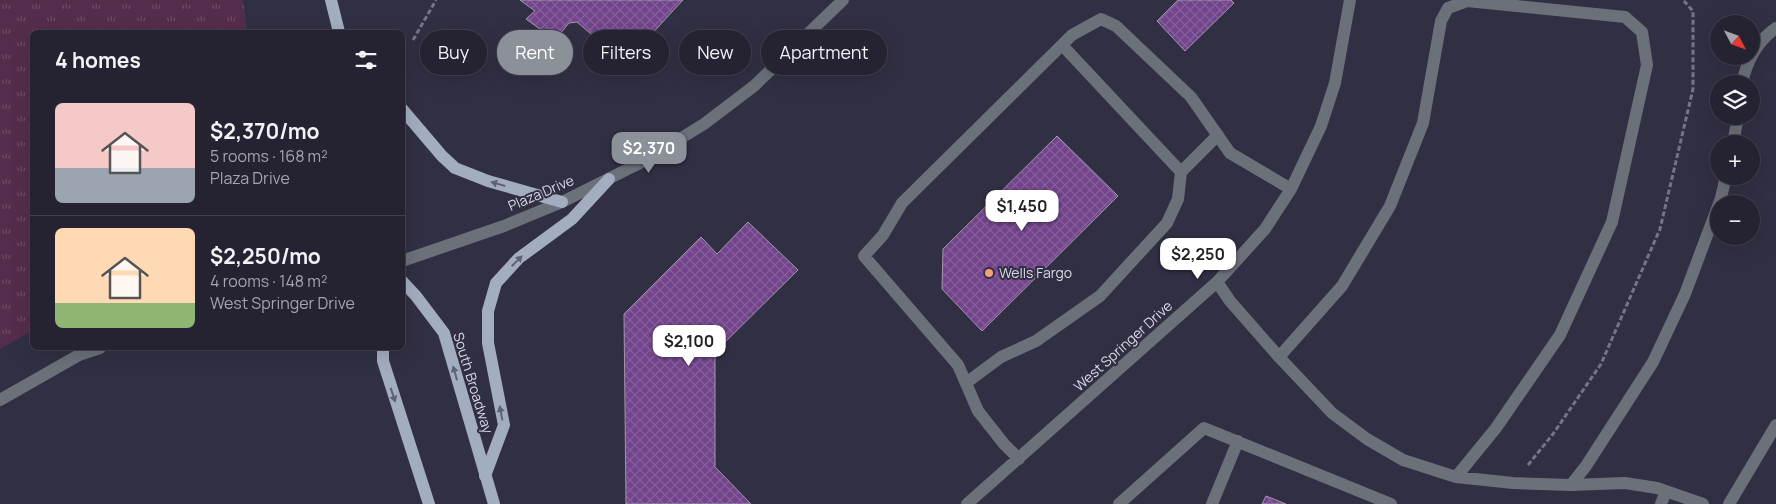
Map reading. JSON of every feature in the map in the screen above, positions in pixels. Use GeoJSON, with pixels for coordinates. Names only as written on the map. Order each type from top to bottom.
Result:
{"type":"FeatureCollection","features":[{"type":"Feature","properties":{"kind":"main road"},"geometry":{"type":"LineString","coordinates":[[331,0],[339,30]]}},
{"type":"Feature","properties":{"kind":"main road"},"geometry":{"type":"LineString","coordinates":[[405,113],[442,156],[455,168],[488,181],[562,202]]}},
{"type":"Feature","properties":{"kind":"main road"},"geometry":{"type":"LineString","coordinates":[[485,476],[504,425],[488,343],[488,311],[496,283],[519,258],[572,219],[609,179]]}},
{"type":"Feature","properties":{"kind":"main road","name":"South Broadway"},"geometry":{"type":"LineString","coordinates":[[405,284],[444,333],[494,504]]}},
{"type":"Feature","properties":{"kind":"main road"},"geometry":{"type":"LineString","coordinates":[[383,350],[382,362],[429,504]]}},
{"type":"Feature","properties":{"kind":"street","name":"Plaza Drive"},"geometry":{"type":"LineString","coordinates":[[405,260],[504,226],[562,202],[644,161],[704,124],[754,86],[843,0]]}},
{"type":"Feature","properties":{"kind":"street","name":"West Springer Drive"},"geometry":{"type":"LineString","coordinates":[[967,504],[1217,282],[1265,228],[1291,188],[1321,126],[1335,83],[1350,0]]}},
{"type":"Feature","properties":{"kind":"street"},"geometry":{"type":"LineString","coordinates":[[1279,357],[1342,286],[1390,206],[1423,123],[1441,21],[1448,8],[1467,1],[1625,17],[1642,32],[1647,65],[1612,222],[1560,335],[1496,428],[1456,477]]}},
{"type":"Feature","properties":{"kind":"street"},"geometry":{"type":"LineString","coordinates":[[1018,459],[978,411],[958,365],[864,256],[883,234],[902,203],[1072,35],[1101,19],[1116,26],[1191,97],[1230,153],[1291,188]]}},
{"type":"Feature","properties":{"kind":"street"},"geometry":{"type":"LineString","coordinates":[[1745,75],[1752,55],[1765,36],[1776,28]]}},
{"type":"Feature","properties":{"kind":"street"},"geometry":{"type":"LineString","coordinates":[[1062,45],[1182,172]]}},
{"type":"Feature","properties":{"kind":"street"},"geometry":{"type":"LineString","coordinates":[[966,383],[1001,357],[1036,341],[1100,296],[1167,223],[1178,199],[1182,172],[1218,135]]}},
{"type":"Feature","properties":{"kind":"street"},"geometry":{"type":"LineString","coordinates":[[1571,485],[1586,466],[1653,362],[1685,294],[1721,198],[1724,185]]}},
{"type":"Feature","properties":{"kind":"street"},"geometry":{"type":"LineString","coordinates":[[1217,282],[1230,301],[1279,357],[1332,413],[1367,439],[1403,460],[1456,477],[1513,483],[1626,484],[1666,491],[1704,504]]}},
{"type":"Feature","properties":{"kind":"street"},"geometry":{"type":"LineString","coordinates":[[0,400],[79,355],[94,350]]}},
{"type":"Feature","properties":{"kind":"street"},"geometry":{"type":"LineString","coordinates":[[1729,504],[1776,425]]}},
{"type":"Feature","properties":{"kind":"street"},"geometry":{"type":"LineString","coordinates":[[1119,504],[1204,428],[1391,504]]}},
{"type":"Feature","properties":{"kind":"street"},"geometry":{"type":"LineString","coordinates":[[1212,504],[1238,441]]}},
{"type":"Feature","properties":{"kind":"street"},"geometry":{"type":"LineString","coordinates":[[1660,504],[1666,491]]}},
{"type":"Feature","properties":{"kind":"path"},"geometry":{"type":"LineString","coordinates":[[414,40],[436,0]]}},
{"type":"Feature","properties":{"kind":"path"},"geometry":{"type":"LineString","coordinates":[[1513,483],[1553,434],[1601,364],[1660,229],[1693,89],[1693,11],[1683,0]]}},
{"type":"Feature","properties":{"kind":"green space"},"geometry":{"type":"Polygon","coordinates":[[[0,0],[243,0],[247,30],[30,30],[30,332],[0,349],[0,0]]]}},
{"type":"Feature","properties":{"kind":"building"},"geometry":{"type":"Polygon","coordinates":[[[520,0],[683,0],[655,30],[586,30],[577,22],[569,23],[563,30],[541,30],[526,19],[535,11],[520,0]]]}},
{"type":"Feature","properties":{"kind":"building"},"geometry":{"type":"Polygon","coordinates":[[[1178,0],[1231,0],[1234,3],[1185,51],[1157,21],[1178,0]]]}},
{"type":"Feature","properties":{"kind":"building"},"geometry":{"type":"Polygon","coordinates":[[[1057,136],[1118,196],[982,331],[942,289],[943,249],[1057,136]]]}},
{"type":"Feature","properties":{"kind":"building"},"geometry":{"type":"Polygon","coordinates":[[[748,222],[798,270],[715,352],[715,467],[751,504],[626,504],[624,314],[701,237],[717,254],[748,222]]]}},
{"type":"Feature","properties":{"kind":"building"},"geometry":{"type":"Polygon","coordinates":[[[1266,496],[1286,504],[1262,504],[1266,496]]]}},
{"type":"Feature","properties":{"kind":"place","name":"Wells Fargo"},"geometry":{"type":"Point","coordinates":[989,273]}}]}
